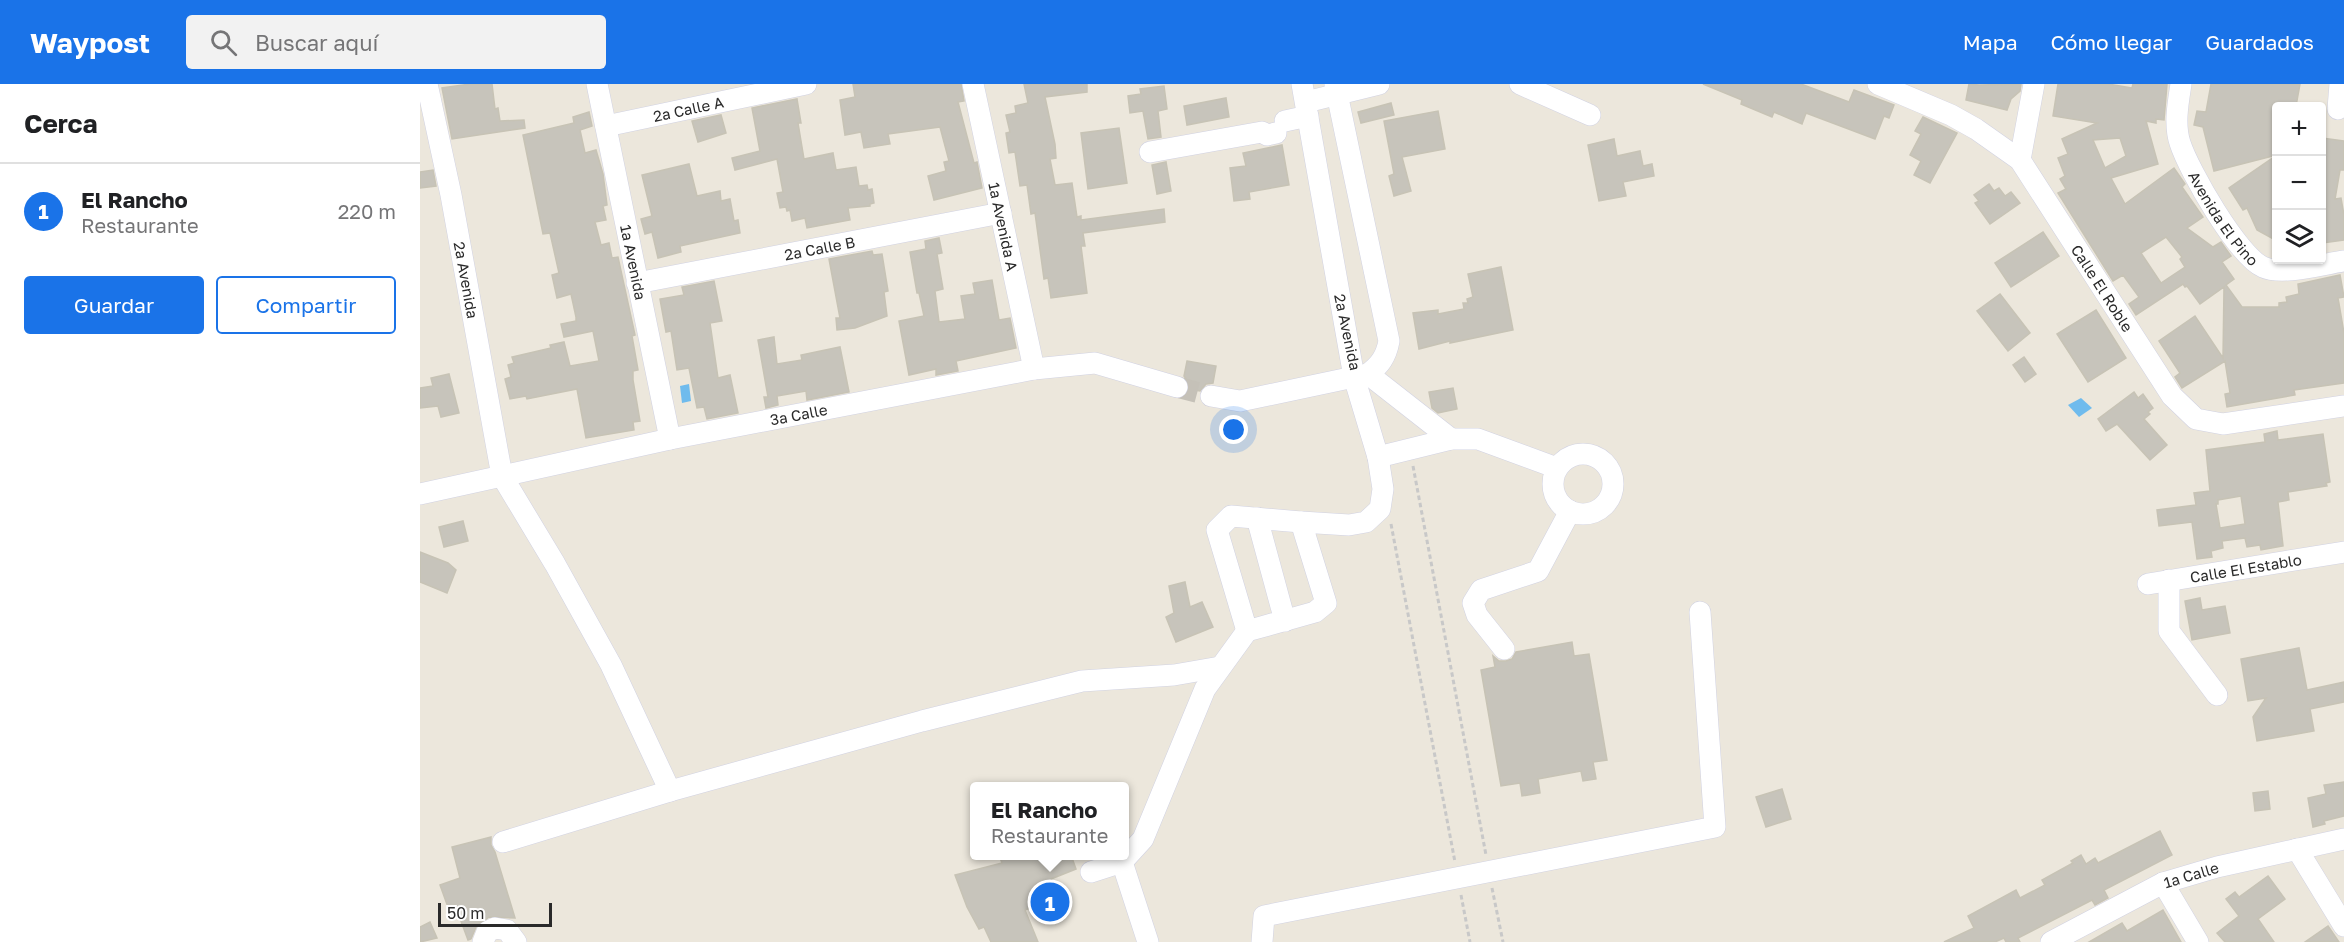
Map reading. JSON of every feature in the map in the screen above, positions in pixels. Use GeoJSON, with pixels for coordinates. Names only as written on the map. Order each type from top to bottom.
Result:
{"type":"FeatureCollection","features":[{"type":"Feature","properties":{"kind":"street","name":"2a Avenida"},"geometry":{"type":"LineString","coordinates":[[427,84],[453,207],[502,476]]}},
{"type":"Feature","properties":{"kind":"street","name":"1a Avenida"},"geometry":{"type":"LineString","coordinates":[[597,84],[670,439]]}},
{"type":"Feature","properties":{"kind":"street","name":"2a Calle A"},"geometry":{"type":"LineString","coordinates":[[606,126],[806,84]]}},
{"type":"Feature","properties":{"kind":"street","name":"1a Avenida A"},"geometry":{"type":"LineString","coordinates":[[974,84],[1035,369]]}},
{"type":"Feature","properties":{"kind":"street"},"geometry":{"type":"LineString","coordinates":[[1150,152],[1277,128],[1336,89],[1379,84]]}},
{"type":"Feature","properties":{"kind":"street"},"geometry":{"type":"LineString","coordinates":[[1520,84],[1590,116]]}},
{"type":"Feature","properties":{"kind":"street","name":"Calle El Roble"},"geometry":{"type":"LineString","coordinates":[[1878,84],[1951,115],[1976,129],[2020,160],[2172,396],[2196,419],[2223,424],[2344,406]]}},
{"type":"Feature","properties":{"kind":"street"},"geometry":{"type":"LineString","coordinates":[[2020,160],[2034,84]]}},
{"type":"Feature","properties":{"kind":"street","name":"Avenida El Pino"},"geometry":{"type":"LineString","coordinates":[[2181,84],[2177,111],[2179,142],[2201,191],[2250,260],[2265,268],[2283,271],[2344,261]]}},
{"type":"Feature","properties":{"kind":"street"},"geometry":{"type":"LineString","coordinates":[[2338,109],[2340,84]]}},
{"type":"Feature","properties":{"kind":"street","name":"2a Avenida"},"geometry":{"type":"LineString","coordinates":[[1307,107],[1361,375],[1378,366],[1387,354],[1389,341],[1336,89]]}},
{"type":"Feature","properties":{"kind":"street","name":"2a Calle B"},"geometry":{"type":"LineString","coordinates":[[637,283],[1001,213]]}},
{"type":"Feature","properties":{"kind":"street","name":"3a Calle"},"geometry":{"type":"LineString","coordinates":[[420,494],[670,439],[1035,369],[1095,363],[1177,387]]}},
{"type":"Feature","properties":{"kind":"street"},"geometry":{"type":"LineString","coordinates":[[1247,631],[1216,530],[1231,516],[1350,525],[1366,522],[1380,508],[1383,489],[1361,375]]}},
{"type":"Feature","properties":{"kind":"street"},"geometry":{"type":"LineString","coordinates":[[1211,396],[1240,401],[1361,375],[1451,439]]}},
{"type":"Feature","properties":{"kind":"street"},"geometry":{"type":"LineString","coordinates":[[1378,457],[1451,439],[1478,439],[1557,468]]}},
{"type":"Feature","properties":{"kind":"street"},"geometry":{"type":"LineString","coordinates":[[1581,454],[1600,459],[1611,474],[1611,493],[1607,502],[1590,513],[1580,514],[1570,511],[1562,506],[1553,488],[1557,468],[1572,456],[1581,454]]}},
{"type":"Feature","properties":{"kind":"street"},"geometry":{"type":"LineString","coordinates":[[502,476],[555,564],[611,665],[670,791]]}},
{"type":"Feature","properties":{"kind":"street"},"geometry":{"type":"LineString","coordinates":[[1504,649],[1477,615],[1473,603],[1481,590],[1538,571],[1570,511]]}},
{"type":"Feature","properties":{"kind":"street"},"geometry":{"type":"LineString","coordinates":[[1257,518],[1285,621]]}},
{"type":"Feature","properties":{"kind":"street"},"geometry":{"type":"LineString","coordinates":[[1129,854],[1143,839],[1205,689],[1247,631],[1316,612],[1326,603],[1302,522]]}},
{"type":"Feature","properties":{"kind":"street","name":"Calle El Establo"},"geometry":{"type":"LineString","coordinates":[[2217,695],[2169,631],[2158,582],[2344,552]]}},
{"type":"Feature","properties":{"kind":"street"},"geometry":{"type":"LineString","coordinates":[[1262,942],[1264,916],[1715,827],[1700,612]]}},
{"type":"Feature","properties":{"kind":"street"},"geometry":{"type":"LineString","coordinates":[[503,842],[670,791],[921,721],[1082,681],[1174,675],[1220,668]]}},
{"type":"Feature","properties":{"kind":"street","name":"1a Calle"},"geometry":{"type":"LineString","coordinates":[[2050,942],[2163,883],[2217,867],[2344,839]]}},
{"type":"Feature","properties":{"kind":"street"},"geometry":{"type":"LineString","coordinates":[[2297,849],[2344,926]]}},
{"type":"Feature","properties":{"kind":"street"},"geometry":{"type":"LineString","coordinates":[[1091,872],[1122,862],[1148,942]]}},
{"type":"Feature","properties":{"kind":"street"},"geometry":{"type":"LineString","coordinates":[[2163,883],[2198,942]]}},
{"type":"Feature","properties":{"kind":"street"},"geometry":{"type":"LineString","coordinates":[[483,942],[487,932],[495,928],[507,930],[516,942]]}},
{"type":"Feature","properties":{"kind":"path"},"geometry":{"type":"LineString","coordinates":[[1412,459],[1487,860]]}},
{"type":"Feature","properties":{"kind":"path"},"geometry":{"type":"LineString","coordinates":[[1389,515],[1457,873]]}},
{"type":"Feature","properties":{"kind":"path"},"geometry":{"type":"LineString","coordinates":[[1492,883],[1503,942]]}},
{"type":"Feature","properties":{"kind":"path"},"geometry":{"type":"LineString","coordinates":[[1459,884],[1470,942]]}},
{"type":"Feature","properties":{"kind":"water"},"geometry":{"type":"Polygon","coordinates":[[[689,384],[691,401],[682,403],[680,386],[689,384]]]}},
{"type":"Feature","properties":{"kind":"water"},"geometry":{"type":"Polygon","coordinates":[[[2081,398],[2092,408],[2079,417],[2068,405],[2081,398]]]}},
{"type":"Feature","properties":{"kind":"building"},"geometry":{"type":"Polygon","coordinates":[[[492,84],[495,109],[498,108],[500,121],[524,120],[525,128],[452,139],[442,88],[492,84]]]}},
{"type":"Feature","properties":{"kind":"building"},"geometry":{"type":"Polygon","coordinates":[[[853,84],[961,84],[964,101],[958,102],[974,163],[977,162],[982,188],[934,200],[928,176],[946,171],[944,162],[949,161],[940,127],[888,134],[890,144],[864,148],[861,132],[845,135],[840,100],[855,97],[853,84]]]}},
{"type":"Feature","properties":{"kind":"building"},"geometry":{"type":"Polygon","coordinates":[[[1024,84],[1087,84],[1087,92],[1045,97],[1055,144],[1056,158],[1050,159],[1055,185],[1072,183],[1077,217],[1081,216],[1081,220],[1164,209],[1165,222],[1083,233],[1085,246],[1081,246],[1087,293],[1051,298],[1048,278],[1044,279],[1035,213],[1031,214],[1027,185],[1020,186],[1015,152],[1009,153],[1006,133],[1010,132],[1006,115],[1016,113],[1015,106],[1028,103],[1024,84]]]}},
{"type":"Feature","properties":{"kind":"building"},"geometry":{"type":"Polygon","coordinates":[[[1703,84],[1801,84],[1849,102],[1854,90],[1894,105],[1889,118],[1884,116],[1875,139],[1806,113],[1802,124],[1774,112],[1772,117],[1741,104],[1742,100],[1703,84]]]}},
{"type":"Feature","properties":{"kind":"building"},"geometry":{"type":"Polygon","coordinates":[[[1969,84],[2021,84],[2020,91],[2011,99],[2007,110],[1966,100],[1969,84]]]}},
{"type":"Feature","properties":{"kind":"building"},"geometry":{"type":"Polygon","coordinates":[[[2058,84],[2108,84],[2132,88],[2133,84],[2167,84],[2164,120],[2156,119],[2156,123],[2146,121],[2158,164],[2111,178],[2125,204],[2174,168],[2185,184],[2182,187],[2203,217],[2187,228],[2213,247],[2221,242],[2231,256],[2222,262],[2234,279],[2226,285],[2242,307],[2279,307],[2279,303],[2287,302],[2286,297],[2299,294],[2298,284],[2340,275],[2344,297],[2338,298],[2344,333],[2344,383],[2294,390],[2295,395],[2227,407],[2225,394],[2230,393],[2225,361],[2182,388],[2175,377],[2180,373],[2159,341],[2195,316],[2223,358],[2224,287],[2200,304],[2183,284],[2136,315],[2129,304],[2139,297],[2123,275],[2113,281],[2058,193],[2066,189],[2060,179],[2065,176],[2058,158],[2068,154],[2062,139],[2097,123],[2053,116],[2058,84]],[[2120,138],[2093,140],[2105,168],[2126,156],[2120,138]],[[2166,237],[2141,253],[2161,283],[2185,267],[2180,259],[2182,257],[2166,237]]]}},
{"type":"Feature","properties":{"kind":"building"},"geometry":{"type":"Polygon","coordinates":[[[2211,84],[2300,84],[2297,102],[2272,102],[2272,156],[2214,171],[2203,127],[2194,125],[2197,111],[2206,112],[2211,84]]]}},
{"type":"Feature","properties":{"kind":"building"},"geometry":{"type":"Polygon","coordinates":[[[1164,86],[1167,109],[1158,111],[1161,137],[1148,139],[1143,111],[1130,113],[1128,96],[1141,94],[1140,89],[1164,86]]]}},
{"type":"Feature","properties":{"kind":"building"},"geometry":{"type":"Polygon","coordinates":[[[1226,98],[1229,117],[1187,125],[1184,106],[1226,98]]]}},
{"type":"Feature","properties":{"kind":"building"},"geometry":{"type":"Polygon","coordinates":[[[797,99],[804,159],[833,153],[836,170],[856,167],[859,186],[867,185],[868,190],[872,189],[874,203],[870,206],[848,208],[850,220],[807,228],[805,218],[792,221],[790,210],[787,211],[786,207],[780,208],[777,193],[783,192],[777,159],[735,170],[732,158],[760,151],[752,108],[797,99]]]}},
{"type":"Feature","properties":{"kind":"building"},"geometry":{"type":"Polygon","coordinates":[[[1391,103],[1394,115],[1361,123],[1358,112],[1391,103]]]}},
{"type":"Feature","properties":{"kind":"building"},"geometry":{"type":"Polygon","coordinates":[[[1438,111],[1445,149],[1402,157],[1411,191],[1394,196],[1389,176],[1394,174],[1384,121],[1438,111]]]}},
{"type":"Feature","properties":{"kind":"building"},"geometry":{"type":"Polygon","coordinates":[[[589,112],[592,126],[580,130],[585,153],[596,150],[603,174],[607,205],[603,206],[606,220],[595,222],[601,245],[609,243],[612,258],[618,257],[635,335],[632,336],[638,370],[633,371],[633,380],[640,421],[633,422],[634,430],[586,438],[577,389],[527,399],[526,396],[510,399],[505,379],[511,377],[508,365],[514,363],[512,357],[551,348],[550,345],[564,342],[570,366],[599,361],[593,331],[564,337],[561,324],[576,321],[576,317],[571,294],[557,298],[552,275],[559,273],[550,233],[543,234],[523,135],[574,123],[573,117],[589,112]]]}},
{"type":"Feature","properties":{"kind":"building"},"geometry":{"type":"Polygon","coordinates":[[[721,115],[726,133],[698,142],[692,121],[721,115]]]}},
{"type":"Feature","properties":{"kind":"building"},"geometry":{"type":"Polygon","coordinates":[[[1923,117],[1957,133],[1930,183],[1914,175],[1921,161],[1910,155],[1921,134],[1915,131],[1923,117]]]}},
{"type":"Feature","properties":{"kind":"building"},"geometry":{"type":"Polygon","coordinates":[[[1119,128],[1127,183],[1088,189],[1081,133],[1119,128]]]}},
{"type":"Feature","properties":{"kind":"building"},"geometry":{"type":"Polygon","coordinates":[[[1614,139],[1617,156],[1640,151],[1643,166],[1652,164],[1654,176],[1623,182],[1626,196],[1599,201],[1588,145],[1614,139]]]}},
{"type":"Feature","properties":{"kind":"building"},"geometry":{"type":"Polygon","coordinates":[[[2326,139],[2344,141],[2344,170],[2340,170],[2335,199],[2341,198],[2344,240],[2326,243],[2326,139]]]}},
{"type":"Feature","properties":{"kind":"building"},"geometry":{"type":"Polygon","coordinates":[[[1282,145],[1289,185],[1249,192],[1250,199],[1234,201],[1230,168],[1246,166],[1243,153],[1282,145]]]}},
{"type":"Feature","properties":{"kind":"building"},"geometry":{"type":"Polygon","coordinates":[[[2272,158],[2272,238],[2257,230],[2247,208],[2243,210],[2229,188],[2272,158]]]}},
{"type":"Feature","properties":{"kind":"building"},"geometry":{"type":"Polygon","coordinates":[[[1166,162],[1171,191],[1157,194],[1152,165],[1166,162]]]}},
{"type":"Feature","properties":{"kind":"building"},"geometry":{"type":"Polygon","coordinates":[[[689,164],[697,196],[720,191],[721,201],[730,199],[734,221],[738,220],[740,233],[680,246],[681,252],[658,258],[652,232],[645,234],[641,219],[652,216],[642,175],[689,164]]]}},
{"type":"Feature","properties":{"kind":"building"},"geometry":{"type":"Polygon","coordinates":[[[433,170],[436,186],[420,188],[420,172],[433,170]]]}},
{"type":"Feature","properties":{"kind":"building"},"geometry":{"type":"Polygon","coordinates":[[[1989,184],[1994,191],[1999,188],[2005,196],[2011,192],[2020,203],[1990,224],[1975,203],[1979,201],[1974,195],[1989,184]]]}},
{"type":"Feature","properties":{"kind":"building"},"geometry":{"type":"Polygon","coordinates":[[[2043,232],[2059,256],[2011,287],[1995,263],[2043,232]]]}},
{"type":"Feature","properties":{"kind":"building"},"geometry":{"type":"Polygon","coordinates":[[[939,238],[942,253],[937,254],[943,289],[935,291],[939,322],[965,319],[961,296],[975,294],[973,283],[992,280],[999,320],[1010,318],[1016,348],[956,361],[958,371],[936,375],[936,369],[909,375],[899,321],[924,316],[919,293],[917,293],[910,252],[926,249],[925,241],[939,238]]]}},
{"type":"Feature","properties":{"kind":"building"},"geometry":{"type":"Polygon","coordinates":[[[872,251],[873,255],[882,254],[888,291],[884,292],[887,316],[855,328],[837,330],[836,318],[840,318],[829,259],[872,251]]]}},
{"type":"Feature","properties":{"kind":"building"},"geometry":{"type":"Polygon","coordinates":[[[1501,267],[1513,330],[1419,349],[1413,313],[1438,310],[1438,314],[1464,309],[1463,303],[1468,303],[1467,299],[1473,297],[1468,274],[1501,267]]]}},
{"type":"Feature","properties":{"kind":"building"},"geometry":{"type":"Polygon","coordinates":[[[714,281],[722,321],[710,323],[718,378],[730,375],[738,413],[707,419],[704,407],[697,408],[689,368],[677,370],[671,331],[666,332],[660,299],[684,295],[682,287],[714,281]]]}},
{"type":"Feature","properties":{"kind":"building"},"geometry":{"type":"Polygon","coordinates":[[[2000,294],[2030,333],[2008,351],[1977,311],[2000,294]]]}},
{"type":"Feature","properties":{"kind":"building"},"geometry":{"type":"Polygon","coordinates":[[[2096,310],[2126,358],[2088,382],[2057,334],[2096,310]]]}},
{"type":"Feature","properties":{"kind":"building"},"geometry":{"type":"Polygon","coordinates":[[[774,337],[777,364],[802,360],[801,355],[840,347],[849,392],[807,400],[806,391],[777,396],[778,405],[766,408],[764,397],[768,397],[758,340],[774,337]]]}},
{"type":"Feature","properties":{"kind":"building"},"geometry":{"type":"Polygon","coordinates":[[[2024,357],[2036,374],[2025,382],[2013,365],[2024,357]]]}},
{"type":"Feature","properties":{"kind":"building"},"geometry":{"type":"Polygon","coordinates":[[[1187,361],[1216,366],[1213,383],[1206,384],[1200,391],[1189,389],[1189,383],[1184,376],[1187,361]]]}},
{"type":"Feature","properties":{"kind":"building"},"geometry":{"type":"Polygon","coordinates":[[[449,374],[459,413],[441,417],[438,406],[420,408],[420,388],[433,386],[431,378],[449,374]]]}},
{"type":"Feature","properties":{"kind":"building"},"geometry":{"type":"Polygon","coordinates":[[[1453,388],[1457,409],[1438,413],[1432,408],[1429,392],[1453,388]]]}},
{"type":"Feature","properties":{"kind":"building"},"geometry":{"type":"Polygon","coordinates":[[[2134,392],[2138,398],[2143,394],[2153,408],[2144,419],[2167,445],[2150,460],[2117,424],[2106,431],[2098,419],[2134,392]]]}},
{"type":"Feature","properties":{"kind":"building"},"geometry":{"type":"Polygon","coordinates":[[[2277,431],[2278,440],[2323,434],[2330,482],[2326,483],[2327,486],[2288,492],[2289,500],[2278,502],[2283,546],[2261,550],[2260,545],[2247,547],[2245,538],[2222,541],[2223,548],[2211,551],[2212,557],[2197,559],[2192,522],[2159,526],[2157,510],[2196,505],[2194,493],[2210,491],[2206,450],[2265,442],[2264,434],[2277,431]],[[2241,496],[2218,500],[2216,504],[2220,528],[2245,524],[2241,496]]]}},
{"type":"Feature","properties":{"kind":"building"},"geometry":{"type":"Polygon","coordinates":[[[463,521],[468,541],[444,547],[439,527],[463,521]]]}},
{"type":"Feature","properties":{"kind":"building"},"geometry":{"type":"Polygon","coordinates":[[[420,552],[448,563],[456,570],[447,593],[420,582],[420,552]]]}},
{"type":"Feature","properties":{"kind":"building"},"geometry":{"type":"Polygon","coordinates":[[[1185,582],[1190,607],[1202,602],[1213,627],[1176,642],[1166,617],[1174,613],[1169,586],[1185,582]]]}},
{"type":"Feature","properties":{"kind":"building"},"geometry":{"type":"Polygon","coordinates":[[[2200,598],[2202,610],[2225,606],[2230,633],[2192,640],[2185,601],[2200,598]]]}},
{"type":"Feature","properties":{"kind":"building"},"geometry":{"type":"Polygon","coordinates":[[[1572,642],[1574,656],[1589,654],[1607,760],[1593,762],[1596,779],[1583,781],[1581,771],[1538,779],[1540,793],[1522,796],[1520,783],[1501,786],[1481,670],[1495,667],[1493,656],[1499,661],[1506,661],[1512,659],[1516,652],[1572,642]]]}},
{"type":"Feature","properties":{"kind":"building"},"geometry":{"type":"Polygon","coordinates":[[[2299,648],[2307,690],[2344,682],[2344,702],[2310,709],[2314,731],[2257,741],[2253,717],[2266,698],[2248,701],[2241,659],[2299,648]]]}},
{"type":"Feature","properties":{"kind":"building"},"geometry":{"type":"Polygon","coordinates":[[[2344,782],[2344,816],[2324,821],[2325,824],[2313,827],[2308,798],[2326,794],[2324,785],[2344,782]]]}},
{"type":"Feature","properties":{"kind":"building"},"geometry":{"type":"Polygon","coordinates":[[[1782,789],[1791,819],[1766,827],[1756,797],[1782,789]]]}},
{"type":"Feature","properties":{"kind":"building"},"geometry":{"type":"Polygon","coordinates":[[[2268,791],[2270,809],[2255,811],[2253,793],[2268,791]]]}},
{"type":"Feature","properties":{"kind":"building"},"geometry":{"type":"Polygon","coordinates":[[[2160,831],[2172,855],[2104,890],[2108,898],[2095,905],[2092,900],[2018,938],[2020,942],[2006,942],[2004,938],[1995,942],[1944,942],[1974,928],[1968,916],[2016,890],[2020,898],[2045,885],[2042,880],[2073,863],[2071,861],[2081,855],[2086,864],[2095,858],[2098,863],[2160,831]]]}},
{"type":"Feature","properties":{"kind":"building"},"geometry":{"type":"Polygon","coordinates":[[[491,837],[491,845],[515,918],[489,917],[476,927],[471,939],[468,940],[455,905],[448,907],[440,885],[460,878],[452,847],[491,837]]]}},
{"type":"Feature","properties":{"kind":"building"},"geometry":{"type":"Polygon","coordinates":[[[1001,860],[1073,860],[1076,869],[1051,879],[1058,897],[1025,910],[1038,942],[991,942],[984,927],[979,929],[967,907],[955,875],[1002,863],[1001,860]]]}},
{"type":"Feature","properties":{"kind":"building"},"geometry":{"type":"Polygon","coordinates":[[[2268,876],[2285,899],[2258,919],[2274,942],[2225,942],[2217,933],[2239,916],[2226,899],[2235,892],[2239,897],[2268,876]]]}},
{"type":"Feature","properties":{"kind":"building"},"geometry":{"type":"Polygon","coordinates":[[[2163,910],[2181,942],[2089,942],[2122,923],[2127,931],[2163,910]]]}},
{"type":"Feature","properties":{"kind":"building"},"geometry":{"type":"Polygon","coordinates":[[[430,922],[437,938],[420,942],[420,927],[430,922]]]}},
{"type":"Feature","properties":{"kind":"building"},"geometry":{"type":"Polygon","coordinates":[[[2328,926],[2339,942],[2305,942],[2328,926]]]}},
{"type":"Feature","properties":{"kind":"tunnel"},"geometry":{"type":"LineString","coordinates":[[1177,387],[1211,396]]}},
{"type":"Feature","properties":{"kind":"place","name":"El Rancho"},"geometry":{"type":"Point","coordinates":[1050,902]}}]}
